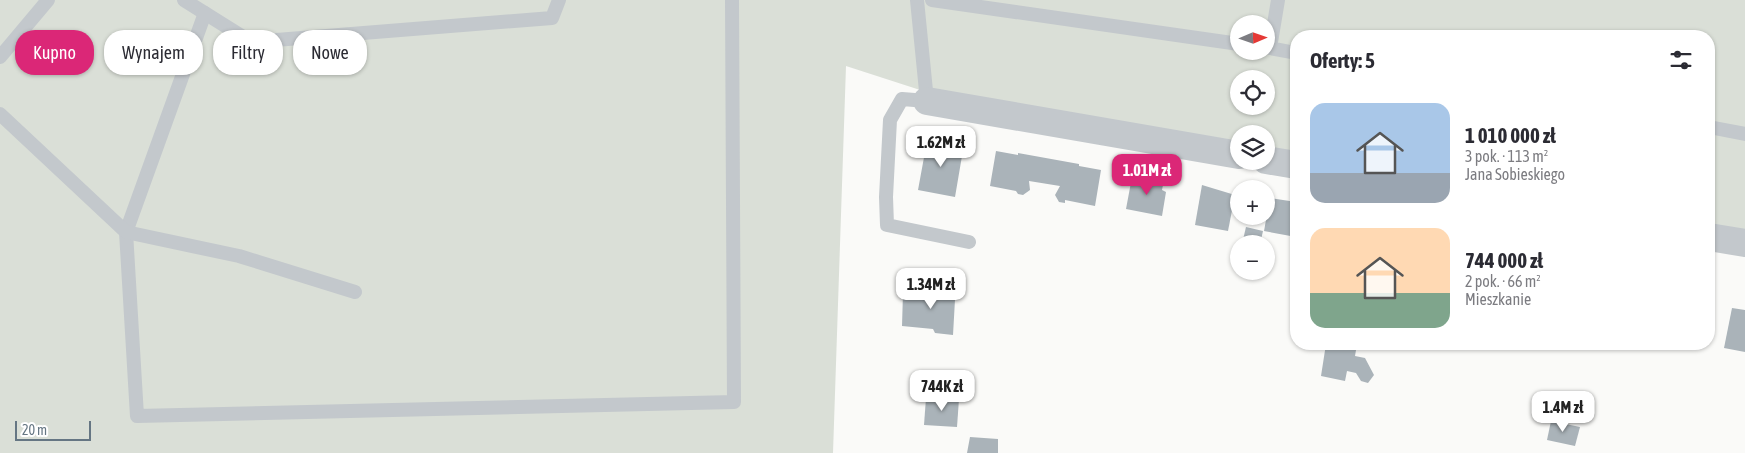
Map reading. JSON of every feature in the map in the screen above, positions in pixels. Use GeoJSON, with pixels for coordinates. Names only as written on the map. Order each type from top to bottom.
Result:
{"type":"FeatureCollection","features":[{"type":"Feature","properties":{"kind":"street"},"geometry":{"type":"LineString","coordinates":[[927,101],[1230,153]]}},
{"type":"Feature","properties":{"kind":"street"},"geometry":{"type":"LineString","coordinates":[[1275,162],[1290,164]]}},
{"type":"Feature","properties":{"kind":"street"},"geometry":{"type":"LineString","coordinates":[[1715,237],[1745,243]]}},
{"type":"Feature","properties":{"kind":"lane"},"geometry":{"type":"LineString","coordinates":[[0,57],[48,0]]}},
{"type":"Feature","properties":{"kind":"lane"},"geometry":{"type":"LineString","coordinates":[[184,0],[251,42],[552,18],[559,0]]}},
{"type":"Feature","properties":{"kind":"lane"},"geometry":{"type":"LineString","coordinates":[[205,13],[126,232],[137,416],[734,402],[732,0]]}},
{"type":"Feature","properties":{"kind":"lane"},"geometry":{"type":"LineString","coordinates":[[916,0],[927,101],[902,100],[890,120],[886,198],[887,225],[969,242]]}},
{"type":"Feature","properties":{"kind":"lane"},"geometry":{"type":"LineString","coordinates":[[932,0],[1230,43]]}},
{"type":"Feature","properties":{"kind":"lane"},"geometry":{"type":"LineString","coordinates":[[1275,15],[1278,0]]}},
{"type":"Feature","properties":{"kind":"lane"},"geometry":{"type":"LineString","coordinates":[[1275,49],[1290,52]]}},
{"type":"Feature","properties":{"kind":"lane"},"geometry":{"type":"LineString","coordinates":[[0,114],[126,232],[239,256],[355,292]]}},
{"type":"Feature","properties":{"kind":"lane"},"geometry":{"type":"LineString","coordinates":[[1715,128],[1745,134]]}},
{"type":"Feature","properties":{"kind":"shaded area"},"geometry":{"type":"Polygon","coordinates":[[[0,0],[1745,0],[1745,231],[1715,226],[1715,30],[1290,30],[1290,159],[1275,156],[1275,125],[1230,125],[1230,150],[985,111],[846,66],[833,453],[0,453],[0,0]]]}},
{"type":"Feature","properties":{"kind":"building"},"geometry":{"type":"Polygon","coordinates":[[[945,140],[959,142],[957,154],[962,156],[955,197],[918,190],[927,141],[942,144],[945,140]]]}},
{"type":"Feature","properties":{"kind":"building"},"geometry":{"type":"Polygon","coordinates":[[[996,151],[1079,164],[1079,166],[1101,170],[1095,206],[1065,200],[1065,203],[1059,202],[1055,195],[1060,186],[1029,181],[1030,190],[1023,195],[1018,194],[1016,191],[990,186],[996,151]]]}},
{"type":"Feature","properties":{"kind":"building"},"geometry":{"type":"Polygon","coordinates":[[[1132,177],[1147,180],[1150,177],[1164,180],[1162,190],[1166,192],[1162,216],[1126,209],[1132,177]]]}},
{"type":"Feature","properties":{"kind":"building"},"geometry":{"type":"Polygon","coordinates":[[[1202,185],[1230,193],[1228,231],[1195,225],[1202,185]]]}},
{"type":"Feature","properties":{"kind":"building"},"geometry":{"type":"Polygon","coordinates":[[[1275,199],[1290,201],[1290,236],[1264,231],[1265,225],[1275,225],[1275,199]]]}},
{"type":"Feature","properties":{"kind":"building"},"geometry":{"type":"Polygon","coordinates":[[[1246,227],[1263,231],[1262,235],[1244,235],[1246,227]]]}},
{"type":"Feature","properties":{"kind":"building"},"geometry":{"type":"Polygon","coordinates":[[[941,281],[956,282],[953,335],[935,333],[933,329],[902,326],[903,293],[939,295],[941,281]]]}},
{"type":"Feature","properties":{"kind":"building"},"geometry":{"type":"Polygon","coordinates":[[[1732,308],[1745,310],[1745,352],[1724,348],[1732,308]]]}},
{"type":"Feature","properties":{"kind":"building"},"geometry":{"type":"Polygon","coordinates":[[[1325,350],[1356,350],[1355,356],[1365,358],[1374,375],[1368,383],[1361,381],[1356,373],[1347,371],[1345,381],[1321,376],[1325,350]]]}},
{"type":"Feature","properties":{"kind":"building"},"geometry":{"type":"Polygon","coordinates":[[[926,398],[959,399],[957,427],[924,425],[926,398]]]}},
{"type":"Feature","properties":{"kind":"building"},"geometry":{"type":"Polygon","coordinates":[[[1551,421],[1580,427],[1575,446],[1547,440],[1551,421]]]}},
{"type":"Feature","properties":{"kind":"building"},"geometry":{"type":"Polygon","coordinates":[[[970,437],[998,439],[998,453],[967,453],[970,437]]]}}]}
